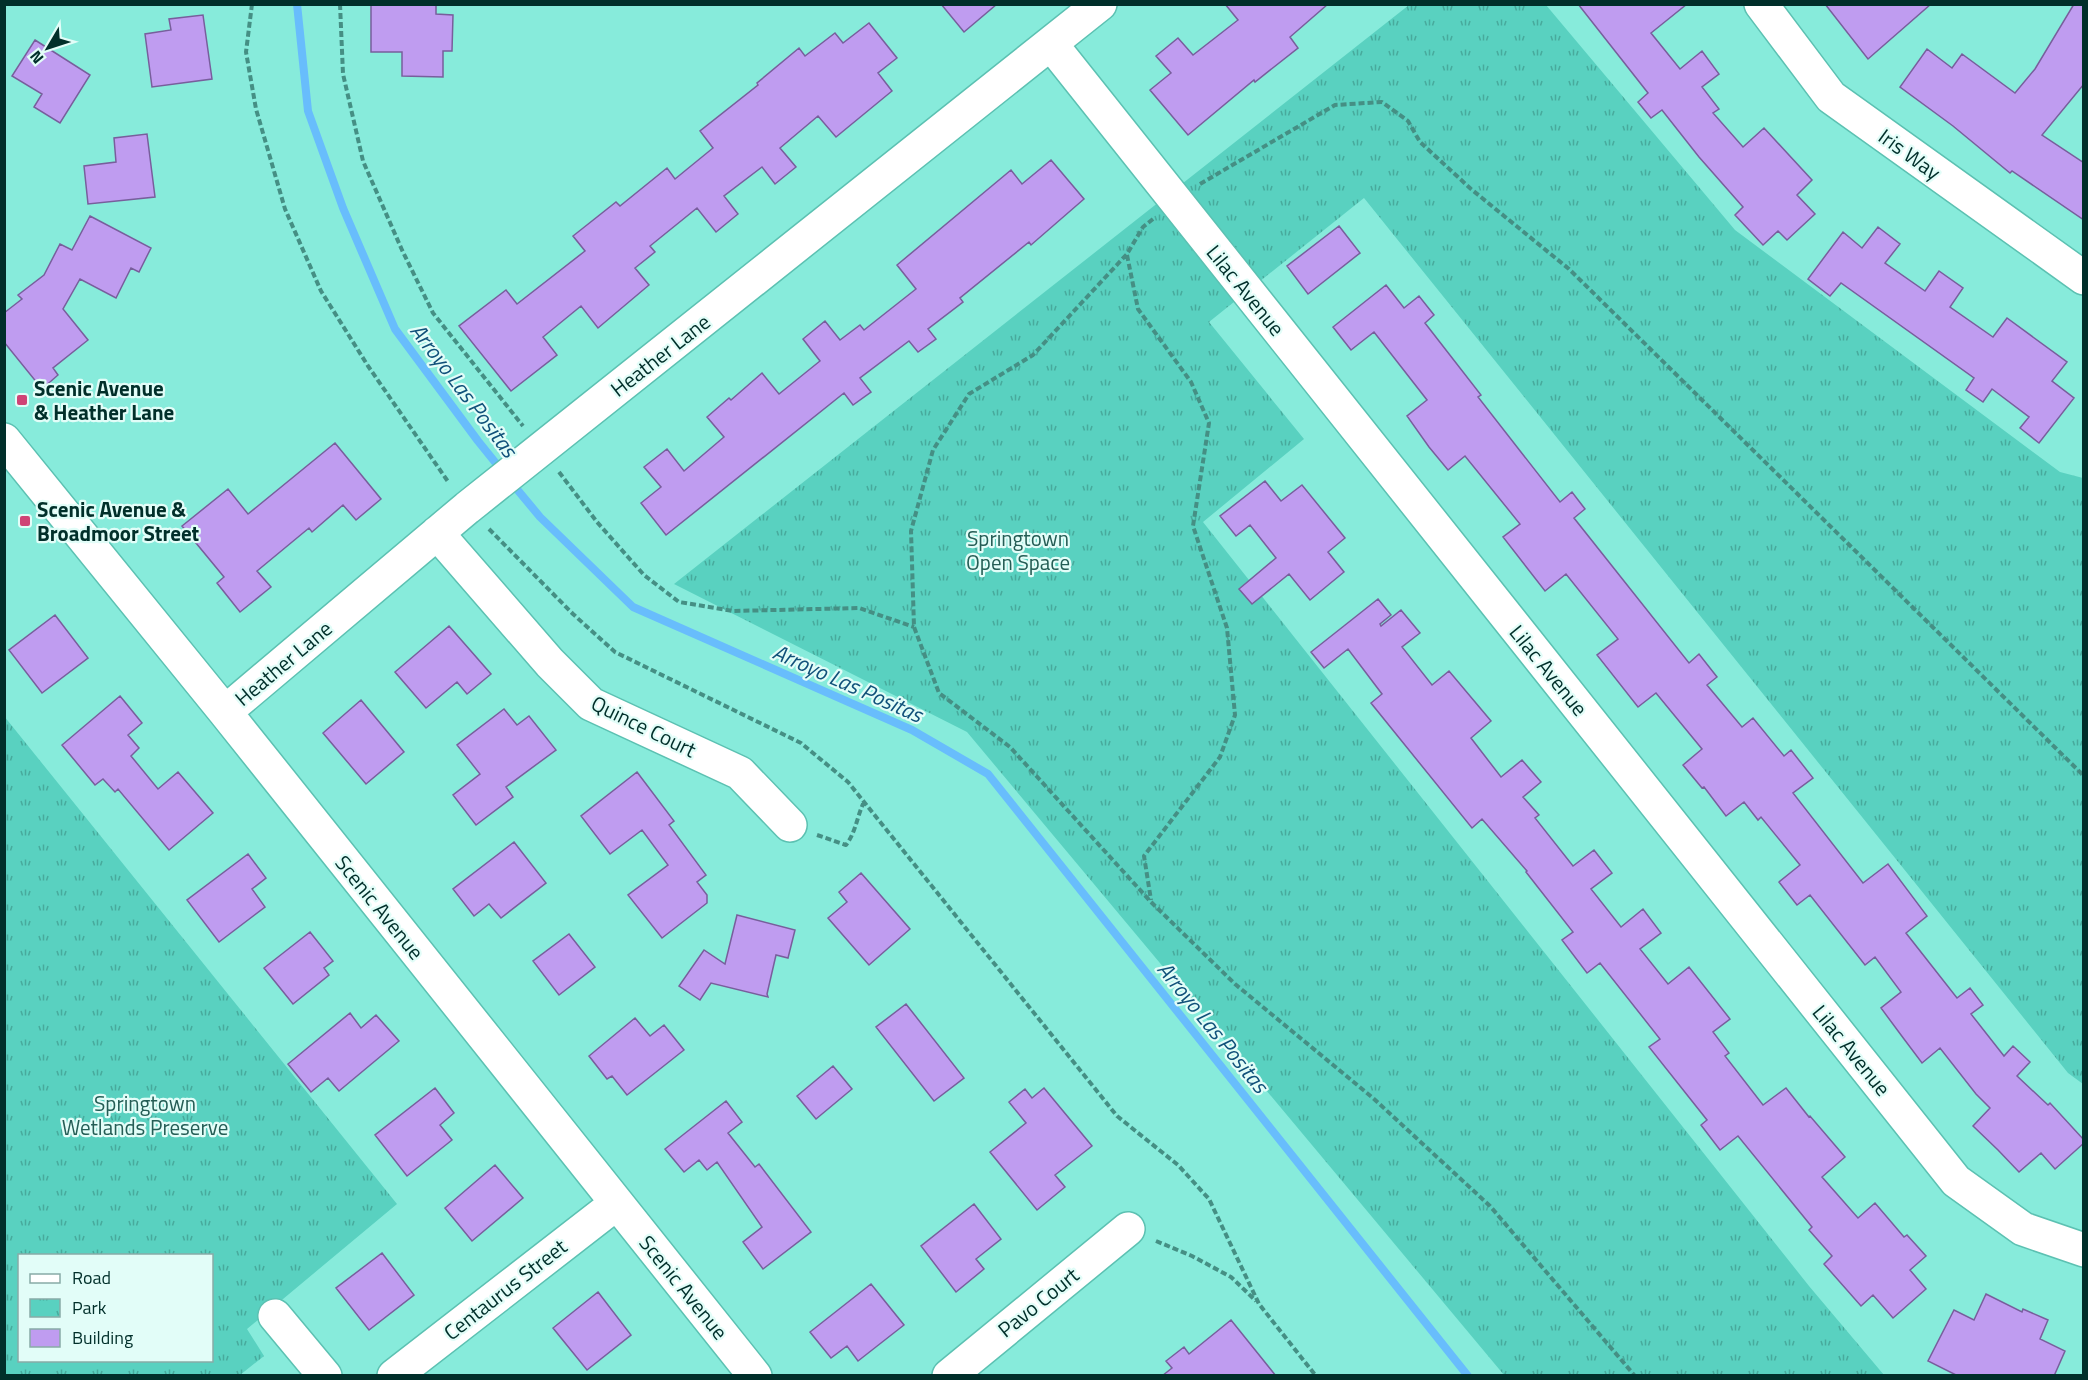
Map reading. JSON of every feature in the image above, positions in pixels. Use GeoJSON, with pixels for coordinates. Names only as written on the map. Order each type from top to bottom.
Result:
{"type":"FeatureCollection","features":[{"type":"Feature","properties":{"kind":"street","name":"Heather Lane"},"geometry":{"type":"LineString","coordinates":[[225,712],[437,532],[1100,4]]}},
{"type":"Feature","properties":{"kind":"street","name":"Iris Way"},"geometry":{"type":"LineString","coordinates":[[1761,4],[1830,97],[2084,278]]}},
{"type":"Feature","properties":{"kind":"street","name":"Lilac Avenue"},"geometry":{"type":"LineString","coordinates":[[1051,44],[1956,1181],[2023,1229],[2084,1250]]}},
{"type":"Feature","properties":{"kind":"street","name":"Scenic Avenue"},"geometry":{"type":"LineString","coordinates":[[4,440],[225,712],[754,1376]]}},
{"type":"Feature","properties":{"kind":"street","name":"Quince Court"},"geometry":{"type":"LineString","coordinates":[[437,532],[550,663],[591,704],[740,773],[790,825]]}},
{"type":"Feature","properties":{"kind":"street","name":"Centaurus Street"},"geometry":{"type":"LineString","coordinates":[[394,1376],[616,1203]]}},
{"type":"Feature","properties":{"kind":"street","name":"Pavo Court"},"geometry":{"type":"LineString","coordinates":[[949,1376],[1128,1229]]}},
{"type":"Feature","properties":{"kind":"street"},"geometry":{"type":"LineString","coordinates":[[275,1316],[325,1376]]}},
{"type":"Feature","properties":{"kind":"path"},"geometry":{"type":"LineString","coordinates":[[252,4],[246,52],[256,109],[285,210],[321,291],[368,366],[573,614],[615,652],[801,743],[848,782],[1117,1116],[1178,1165],[1209,1199],[1259,1304]]}},
{"type":"Feature","properties":{"kind":"path"},"geometry":{"type":"LineString","coordinates":[[340,4],[343,74],[363,161],[402,250],[433,313],[534,455],[644,575],[679,602],[734,611],[859,608],[914,627]]}},
{"type":"Feature","properties":{"kind":"path"},"geometry":{"type":"LineString","coordinates":[[1198,185],[1335,105],[1382,102],[1408,121],[1420,142],[1471,189],[1569,270],[2084,776]]}},
{"type":"Feature","properties":{"kind":"path"},"geometry":{"type":"LineString","coordinates":[[1143,227],[1127,254],[1033,355],[969,394],[933,450],[911,531],[914,627],[939,693],[1010,747],[1151,902],[1235,984],[1373,1098],[1490,1206],[1635,1376]]}},
{"type":"Feature","properties":{"kind":"path"},"geometry":{"type":"LineString","coordinates":[[1127,254],[1138,309],[1191,382],[1209,423],[1193,526],[1227,628],[1235,715],[1220,757],[1144,856],[1151,902]]}},
{"type":"Feature","properties":{"kind":"path"},"geometry":{"type":"LineString","coordinates":[[790,825],[846,845],[854,835],[857,816],[864,802]]}},
{"type":"Feature","properties":{"kind":"path"},"geometry":{"type":"LineString","coordinates":[[1128,1229],[1192,1256],[1231,1277],[1259,1304],[1316,1376]]}},
{"type":"Feature","properties":{"kind":"green space","name":"Springtown Open Space"},"geometry":{"type":"Polygon","coordinates":[[[1409,5],[1546,5],[1735,230],[2060,472],[2083,478],[2083,1084],[2068,1073],[1364,198],[1209,322],[1304,439],[1203,522],[1809,1286],[1884,1375],[1504,1375],[967,732],[674,584],[1409,5]]]}},
{"type":"Feature","properties":{"kind":"green space","name":"Springtown Wetlands Preserve"},"geometry":{"type":"Polygon","coordinates":[[[4,716],[397,1204],[247,1329],[264,1356],[240,1375],[5,1375],[4,716]]]}},
{"type":"Feature","properties":{"kind":"building"},"geometry":{"type":"Polygon","coordinates":[[[371,4],[436,4],[436,14],[453,15],[452,51],[443,51],[443,77],[402,76],[402,52],[371,52],[371,4]]]}},
{"type":"Feature","properties":{"kind":"building"},"geometry":{"type":"Polygon","coordinates":[[[941,4],[997,4],[964,32],[941,4]]]}},
{"type":"Feature","properties":{"kind":"building"},"geometry":{"type":"Polygon","coordinates":[[[1225,4],[1328,4],[1290,37],[1298,48],[1255,82],[1254,80],[1188,135],[1150,90],[1171,73],[1156,56],[1178,38],[1193,55],[1238,20],[1225,4]]]}},
{"type":"Feature","properties":{"kind":"building"},"geometry":{"type":"Polygon","coordinates":[[[1578,4],[1687,4],[1651,33],[1680,69],[1702,51],[1719,74],[1702,87],[1719,109],[1713,113],[1743,147],[1764,128],[1812,180],[1797,195],[1815,214],[1787,240],[1778,231],[1763,245],[1735,215],[1743,207],[1662,110],[1651,118],[1638,102],[1648,93],[1578,4]]]}},
{"type":"Feature","properties":{"kind":"building"},"geometry":{"type":"Polygon","coordinates":[[[1825,4],[1931,4],[1868,59],[1825,4]]]}},
{"type":"Feature","properties":{"kind":"building"},"geometry":{"type":"Polygon","coordinates":[[[2074,4],[2084,4],[2084,84],[2042,135],[2084,163],[2084,220],[2012,171],[2010,173],[1953,126],[1900,87],[1927,49],[1952,68],[1962,54],[2015,93],[2035,69],[2074,4]]]}},
{"type":"Feature","properties":{"kind":"building"},"geometry":{"type":"Polygon","coordinates":[[[203,15],[212,79],[152,87],[145,34],[171,30],[169,19],[203,15]]]}},
{"type":"Feature","properties":{"kind":"building"},"geometry":{"type":"Polygon","coordinates":[[[869,23],[897,58],[878,73],[892,91],[836,137],[818,116],[780,148],[796,167],[775,184],[762,167],[724,196],[738,214],[716,232],[697,208],[650,246],[655,252],[635,268],[649,285],[598,328],[581,306],[543,337],[557,355],[511,391],[459,326],[506,290],[517,304],[585,251],[573,236],[616,202],[620,206],[667,168],[675,179],[713,148],[700,131],[758,85],[757,83],[799,48],[805,56],[835,33],[843,43],[869,23]]]}},
{"type":"Feature","properties":{"kind":"building"},"geometry":{"type":"Polygon","coordinates":[[[35,40],[90,75],[60,123],[34,107],[42,94],[12,76],[35,40]]]}},
{"type":"Feature","properties":{"kind":"building"},"geometry":{"type":"Polygon","coordinates":[[[147,134],[155,197],[88,204],[84,166],[116,162],[114,138],[147,134]]]}},
{"type":"Feature","properties":{"kind":"building"},"geometry":{"type":"Polygon","coordinates":[[[1051,160],[1084,199],[1031,245],[1029,242],[960,298],[963,302],[928,329],[936,339],[918,352],[909,341],[860,378],[871,392],[853,405],[844,393],[666,535],[641,503],[661,487],[644,467],[667,449],[684,471],[724,437],[707,417],[729,398],[731,400],[762,373],[779,394],[820,361],[803,339],[825,321],[840,340],[860,325],[864,330],[916,289],[897,265],[1011,170],[1022,184],[1051,160]]]}},
{"type":"Feature","properties":{"kind":"building"},"geometry":{"type":"Polygon","coordinates":[[[90,216],[151,248],[139,272],[131,268],[116,298],[80,279],[63,309],[88,340],[53,368],[58,375],[42,389],[4,342],[4,313],[22,299],[18,295],[44,275],[60,244],[72,250],[90,216]]]}},
{"type":"Feature","properties":{"kind":"building"},"geometry":{"type":"Polygon","coordinates":[[[1339,226],[1360,253],[1308,294],[1287,266],[1339,226]]]}},
{"type":"Feature","properties":{"kind":"building"},"geometry":{"type":"Polygon","coordinates":[[[1878,227],[1900,244],[1885,263],[1925,291],[1939,271],[1963,288],[1950,307],[1993,337],[2007,318],[2067,362],[2052,381],[2074,398],[2039,443],[2020,428],[2029,417],[1992,389],[1983,402],[1966,390],[1974,378],[1841,283],[1830,296],[1808,279],[1843,232],[1862,248],[1878,227]]]}},
{"type":"Feature","properties":{"kind":"building"},"geometry":{"type":"Polygon","coordinates":[[[1386,285],[1404,308],[1419,296],[1434,315],[1425,323],[1481,395],[1478,397],[1560,502],[1572,492],[1585,509],[1574,518],[1689,663],[1699,654],[1717,677],[1707,685],[1742,727],[1753,718],[1784,756],[1791,750],[1813,778],[1793,793],[1863,883],[1888,864],[1927,916],[1906,933],[1957,998],[1970,988],[1983,1005],[1971,1014],[2004,1056],[2013,1046],[2030,1062],[2017,1076],[2048,1105],[2050,1103],[2084,1140],[2084,1143],[2055,1169],[2041,1153],[2019,1172],[1973,1126],[1990,1108],[1940,1048],[1922,1063],[1881,1008],[1901,992],[1875,957],[1865,965],[1810,895],[1797,905],[1779,882],[1800,865],[1761,817],[1758,820],[1744,802],[1726,816],[1704,787],[1702,788],[1683,765],[1702,749],[1656,693],[1638,707],[1597,655],[1618,639],[1566,574],[1545,591],[1503,537],[1520,524],[1465,456],[1448,470],[1429,447],[1407,416],[1427,400],[1374,332],[1351,350],[1333,327],[1386,285]]]}},
{"type":"Feature","properties":{"kind":"building"},"geometry":{"type":"Polygon","coordinates":[[[335,443],[381,499],[356,520],[343,505],[312,532],[309,528],[257,571],[271,587],[240,612],[217,583],[224,577],[182,526],[228,489],[248,514],[335,443]]]}},
{"type":"Feature","properties":{"kind":"building"},"geometry":{"type":"Polygon","coordinates":[[[1265,481],[1281,501],[1302,485],[1345,538],[1328,552],[1344,572],[1310,600],[1289,574],[1252,604],[1239,589],[1276,558],[1250,525],[1236,536],[1220,516],[1265,481]]]}},
{"type":"Feature","properties":{"kind":"building"},"geometry":{"type":"Polygon","coordinates":[[[1378,599],[1391,615],[1380,624],[1381,626],[1401,610],[1420,633],[1402,647],[1432,685],[1449,671],[1491,721],[1471,738],[1501,777],[1522,760],[1541,782],[1523,797],[1539,815],[1535,818],[1573,866],[1594,850],[1612,873],[1591,889],[1621,927],[1643,909],[1661,933],[1640,949],[1668,984],[1689,967],[1730,1019],[1713,1032],[1729,1053],[1725,1056],[1763,1105],[1786,1088],[1845,1157],[1822,1177],[1858,1218],[1875,1203],[1904,1237],[1907,1235],[1926,1256],[1910,1270],[1926,1289],[1893,1318],[1873,1295],[1861,1306],[1824,1264],[1832,1256],[1809,1230],[1812,1227],[1738,1136],[1720,1150],[1701,1125],[1707,1120],[1649,1047],[1660,1039],[1600,963],[1587,973],[1562,940],[1573,932],[1527,871],[1482,819],[1472,828],[1371,703],[1382,694],[1348,649],[1324,668],[1311,652],[1378,599]]]}},
{"type":"Feature","properties":{"kind":"building"},"geometry":{"type":"Polygon","coordinates":[[[55,615],[88,658],[42,693],[9,650],[55,615]]]}},
{"type":"Feature","properties":{"kind":"building"},"geometry":{"type":"Polygon","coordinates":[[[449,626],[491,674],[467,694],[457,682],[426,708],[395,672],[449,626]]]}},
{"type":"Feature","properties":{"kind":"building"},"geometry":{"type":"Polygon","coordinates":[[[120,696],[142,723],[128,735],[139,748],[131,756],[158,789],[178,772],[213,813],[169,850],[118,789],[115,792],[103,779],[95,785],[62,745],[120,696]]]}},
{"type":"Feature","properties":{"kind":"building"},"geometry":{"type":"Polygon","coordinates":[[[361,700],[404,752],[366,784],[323,733],[361,700]]]}},
{"type":"Feature","properties":{"kind":"building"},"geometry":{"type":"Polygon","coordinates":[[[504,709],[517,725],[529,716],[556,750],[506,787],[513,797],[476,825],[453,795],[480,774],[457,745],[504,709]]]}},
{"type":"Feature","properties":{"kind":"building"},"geometry":{"type":"Polygon","coordinates":[[[637,772],[674,821],[669,825],[706,875],[697,882],[707,895],[707,903],[662,938],[628,895],[668,865],[642,830],[610,854],[581,816],[637,772]]]}},
{"type":"Feature","properties":{"kind":"building"},"geometry":{"type":"Polygon","coordinates":[[[514,842],[546,883],[501,918],[489,904],[474,916],[453,889],[514,842]]]}},
{"type":"Feature","properties":{"kind":"building"},"geometry":{"type":"Polygon","coordinates":[[[248,854],[266,878],[252,889],[265,907],[219,942],[187,900],[248,854]]]}},
{"type":"Feature","properties":{"kind":"building"},"geometry":{"type":"Polygon","coordinates":[[[861,873],[910,929],[869,965],[828,918],[847,902],[839,892],[861,873]]]}},
{"type":"Feature","properties":{"kind":"building"},"geometry":{"type":"Polygon","coordinates":[[[737,915],[795,930],[788,958],[776,955],[768,997],[711,983],[700,1000],[679,986],[704,950],[725,964],[737,915]]]}},
{"type":"Feature","properties":{"kind":"building"},"geometry":{"type":"Polygon","coordinates":[[[310,932],[333,961],[324,968],[329,975],[293,1004],[264,968],[310,932]]]}},
{"type":"Feature","properties":{"kind":"building"},"geometry":{"type":"Polygon","coordinates":[[[569,934],[595,967],[559,995],[533,961],[569,934]]]}},
{"type":"Feature","properties":{"kind":"building"},"geometry":{"type":"Polygon","coordinates":[[[906,1004],[964,1078],[934,1101],[876,1027],[906,1004]]]}},
{"type":"Feature","properties":{"kind":"building"},"geometry":{"type":"Polygon","coordinates":[[[350,1013],[361,1028],[376,1015],[399,1041],[339,1091],[328,1078],[311,1092],[288,1064],[350,1013]]]}},
{"type":"Feature","properties":{"kind":"building"},"geometry":{"type":"Polygon","coordinates":[[[635,1018],[650,1036],[664,1025],[684,1050],[627,1095],[612,1076],[607,1079],[589,1056],[635,1018]]]}},
{"type":"Feature","properties":{"kind":"building"},"geometry":{"type":"Polygon","coordinates":[[[833,1066],[852,1089],[816,1119],[797,1096],[833,1066]]]}},
{"type":"Feature","properties":{"kind":"building"},"geometry":{"type":"Polygon","coordinates":[[[435,1088],[454,1113],[440,1125],[452,1140],[407,1176],[375,1135],[435,1088]]]}},
{"type":"Feature","properties":{"kind":"building"},"geometry":{"type":"Polygon","coordinates":[[[1044,1088],[1092,1146],[1055,1175],[1065,1187],[1037,1210],[990,1152],[1026,1123],[1009,1102],[1025,1089],[1032,1098],[1044,1088]]]}},
{"type":"Feature","properties":{"kind":"building"},"geometry":{"type":"Polygon","coordinates":[[[726,1101],[742,1122],[728,1133],[755,1167],[759,1164],[811,1232],[763,1269],[743,1242],[762,1227],[717,1162],[707,1170],[699,1160],[684,1172],[665,1149],[726,1101]]]}},
{"type":"Feature","properties":{"kind":"building"},"geometry":{"type":"Polygon","coordinates":[[[495,1165],[523,1198],[472,1241],[445,1208],[495,1165]]]}},
{"type":"Feature","properties":{"kind":"building"},"geometry":{"type":"Polygon","coordinates":[[[974,1204],[1001,1239],[976,1259],[984,1269],[956,1292],[921,1246],[974,1204]]]}},
{"type":"Feature","properties":{"kind":"building"},"geometry":{"type":"Polygon","coordinates":[[[382,1253],[414,1295],[369,1330],[336,1288],[382,1253]]]}},
{"type":"Feature","properties":{"kind":"building"},"geometry":{"type":"Polygon","coordinates":[[[871,1284],[904,1325],[858,1361],[847,1346],[831,1358],[810,1332],[871,1284]]]}},
{"type":"Feature","properties":{"kind":"building"},"geometry":{"type":"Polygon","coordinates":[[[598,1292],[631,1335],[587,1370],[553,1328],[598,1292]]]}},
{"type":"Feature","properties":{"kind":"building"},"geometry":{"type":"Polygon","coordinates":[[[1986,1294],[2022,1312],[2023,1309],[2048,1320],[2040,1339],[2065,1351],[2054,1376],[1958,1376],[1928,1361],[1954,1310],[1974,1320],[1986,1294]]]}},
{"type":"Feature","properties":{"kind":"building"},"geometry":{"type":"Polygon","coordinates":[[[1231,1320],[1276,1376],[1162,1376],[1172,1368],[1166,1361],[1184,1347],[1189,1354],[1231,1320]]]}},
{"type":"Feature","properties":{"kind":"waterway","name":"Arroyo Las Positas"},"geometry":{"type":"LineString","coordinates":[[297,4],[308,111],[343,208],[395,329],[503,472]]}},
{"type":"Feature","properties":{"kind":"waterway","name":"Arroyo Las Positas"},"geometry":{"type":"LineString","coordinates":[[511,482],[540,517],[633,607],[912,730],[988,774],[1468,1376]]}},
{"type":"Feature","properties":{"kind":"place","name":"Scenic Avenue & Heather Lane"},"geometry":{"type":"Point","coordinates":[22,400]}},
{"type":"Feature","properties":{"kind":"place","name":"Scenic Avenue & Broadmoor Street"},"geometry":{"type":"Point","coordinates":[25,521]}}]}
